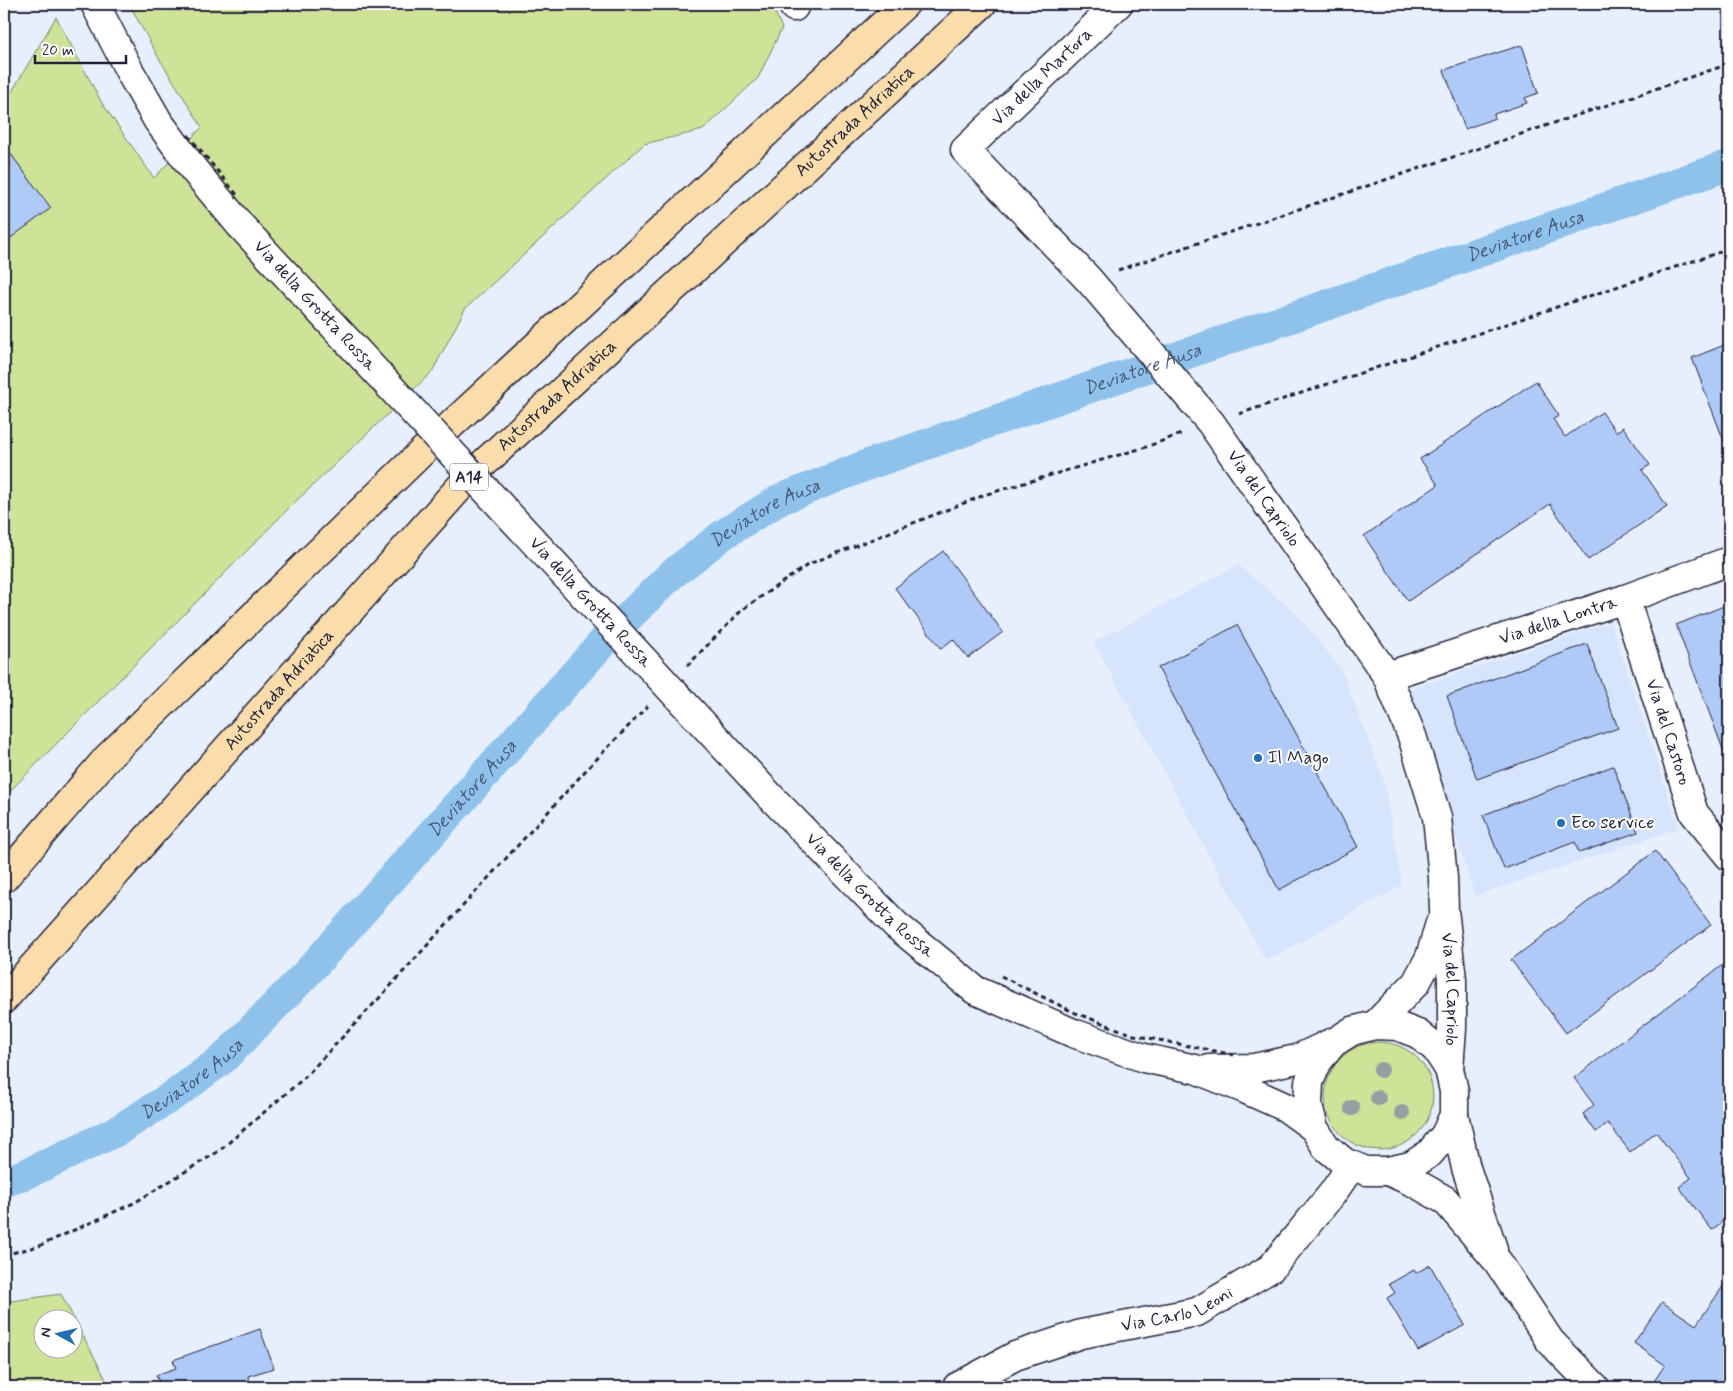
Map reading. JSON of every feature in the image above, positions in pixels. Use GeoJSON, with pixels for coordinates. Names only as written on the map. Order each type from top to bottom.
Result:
{"type":"FeatureCollection","features":[{"type":"Feature","properties":{"kind":"highway"},"geometry":{"type":"LineString","coordinates":[[4,878],[108,756],[401,472],[905,4]]}},
{"type":"Feature","properties":{"kind":"highway","name":"Autostrada Adriatica"},"geometry":{"type":"LineString","coordinates":[[4,999],[469,477],[982,4]]}},
{"type":"Feature","properties":{"kind":"street","name":"Via della Grotta Rossa"},"geometry":{"type":"LineString","coordinates":[[95,4],[158,121],[194,170],[241,213],[768,796],[896,925],[975,990],[1073,1033],[1144,1058],[1195,1069],[1285,1106],[1314,1128]]}},
{"type":"Feature","properties":{"kind":"street","name":"Via della Martora"},"geometry":{"type":"LineString","coordinates":[[965,150],[1118,4]]}},
{"type":"Feature","properties":{"kind":"street","name":"Via del Capriolo"},"geometry":{"type":"LineString","coordinates":[[965,150],[1089,280],[1205,417],[1387,676],[1412,736],[1437,818],[1444,910],[1452,979],[1452,1028],[1449,1069]]}},
{"type":"Feature","properties":{"kind":"street","name":"Via della Lontra"},"geometry":{"type":"LineString","coordinates":[[1387,676],[1625,599],[1729,561]]}},
{"type":"Feature","properties":{"kind":"street","name":"Via del Castoro"},"geometry":{"type":"LineString","coordinates":[[1625,599],[1694,812],[1729,856]]}},
{"type":"Feature","properties":{"kind":"street","name":"Via del Capriolo"},"geometry":{"type":"LineString","coordinates":[[1375,1024],[1416,983],[1430,958],[1444,910]]}},
{"type":"Feature","properties":{"kind":"street"},"geometry":{"type":"LineString","coordinates":[[1454,1115],[1445,1135],[1430,1153],[1411,1166],[1388,1172],[1366,1171],[1344,1162],[1326,1147],[1314,1128],[1308,1106],[1309,1082],[1318,1061],[1333,1043],[1352,1030],[1375,1024],[1397,1026],[1418,1034],[1436,1049],[1449,1069],[1454,1091],[1454,1115],[1466,1168],[1498,1262]]}},
{"type":"Feature","properties":{"kind":"street","name":"Via della Grotta Rossa"},"geometry":{"type":"LineString","coordinates":[[1195,1069],[1254,1068],[1297,1059],[1333,1043]]}},
{"type":"Feature","properties":{"kind":"street","name":"Via Carlo Leoni"},"geometry":{"type":"LineString","coordinates":[[958,1387],[1015,1356],[1080,1334],[1197,1312],[1270,1268],[1332,1194],[1352,1165]]}},
{"type":"Feature","properties":{"kind":"street"},"geometry":{"type":"LineString","coordinates":[[1388,1172],[1415,1183],[1445,1200],[1498,1262],[1550,1341],[1595,1387]]}},
{"type":"Feature","properties":{"kind":"path"},"geometry":{"type":"LineString","coordinates":[[1089,280],[1729,64]]}},
{"type":"Feature","properties":{"kind":"path"},"geometry":{"type":"LineString","coordinates":[[188,135],[241,213]]}},
{"type":"Feature","properties":{"kind":"path"},"geometry":{"type":"LineString","coordinates":[[682,672],[743,609],[809,564],[987,494],[1146,447],[1205,417],[1729,250]]}},
{"type":"Feature","properties":{"kind":"path"},"geometry":{"type":"LineString","coordinates":[[4,1255],[39,1246],[134,1203],[219,1151],[304,1078],[384,993],[586,769],[654,699]]}},
{"type":"Feature","properties":{"kind":"path"},"geometry":{"type":"LineString","coordinates":[[1000,975],[1074,1012],[1134,1035],[1234,1055]]}},
{"type":"Feature","properties":{"kind":"shaded area"},"geometry":{"type":"Polygon","coordinates":[[[1238,565],[1297,614],[1342,671],[1384,781],[1402,885],[1266,961],[1094,642],[1238,565]]]}},
{"type":"Feature","properties":{"kind":"shaded area"},"geometry":{"type":"Polygon","coordinates":[[[1611,622],[1679,828],[1475,896],[1407,690],[1611,622]]]}},
{"type":"Feature","properties":{"kind":"green space"},"geometry":{"type":"Polygon","coordinates":[[[129,4],[771,4],[782,28],[758,78],[703,130],[644,144],[465,309],[432,372],[291,506],[4,797],[4,105],[56,17],[102,103],[154,178],[202,127],[157,55],[129,4]]]}},
{"type":"Feature","properties":{"kind":"green space"},"geometry":{"type":"Polygon","coordinates":[[[1379,1042],[1400,1046],[1417,1058],[1429,1075],[1433,1096],[1429,1117],[1417,1134],[1400,1146],[1379,1150],[1358,1146],[1341,1134],[1329,1117],[1325,1096],[1329,1075],[1341,1058],[1358,1046],[1379,1042]]]}},
{"type":"Feature","properties":{"kind":"green space"},"geometry":{"type":"Polygon","coordinates":[[[61,1294],[68,1308],[32,1308],[32,1358],[82,1358],[82,1334],[110,1387],[4,1387],[4,1302],[61,1294]]]}},
{"type":"Feature","properties":{"kind":"building"},"geometry":{"type":"Polygon","coordinates":[[[1522,45],[1538,93],[1525,98],[1527,103],[1494,114],[1495,118],[1465,129],[1444,70],[1522,45]]]}},
{"type":"Feature","properties":{"kind":"building"},"geometry":{"type":"Polygon","coordinates":[[[4,145],[51,208],[4,243],[4,145]]]}},
{"type":"Feature","properties":{"kind":"building"},"geometry":{"type":"Polygon","coordinates":[[[1729,343],[1729,454],[1692,358],[1729,343]]]}},
{"type":"Feature","properties":{"kind":"building"},"geometry":{"type":"Polygon","coordinates":[[[1536,381],[1559,416],[1553,419],[1565,437],[1602,412],[1616,432],[1623,427],[1650,465],[1642,470],[1667,506],[1588,560],[1550,504],[1408,601],[1364,536],[1438,485],[1420,459],[1536,381]]]}},
{"type":"Feature","properties":{"kind":"building"},"geometry":{"type":"Polygon","coordinates":[[[943,551],[1003,632],[968,658],[953,639],[941,649],[895,588],[943,551]]]}},
{"type":"Feature","properties":{"kind":"building"},"geometry":{"type":"Polygon","coordinates":[[[1729,604],[1729,765],[1676,625],[1729,604]]]}},
{"type":"Feature","properties":{"kind":"building","name":"Il Mago"},"geometry":{"type":"Polygon","coordinates":[[[1237,625],[1358,847],[1279,890],[1158,668],[1237,625]]]}},
{"type":"Feature","properties":{"kind":"building"},"geometry":{"type":"Polygon","coordinates":[[[1587,644],[1618,728],[1477,779],[1447,696],[1587,644]]]}},
{"type":"Feature","properties":{"kind":"building","name":"Eco service"},"geometry":{"type":"Polygon","coordinates":[[[1613,766],[1638,832],[1579,853],[1575,842],[1504,869],[1483,815],[1613,766]]]}},
{"type":"Feature","properties":{"kind":"building"},"geometry":{"type":"Polygon","coordinates":[[[1655,851],[1711,925],[1566,1033],[1511,960],[1655,851]]]}},
{"type":"Feature","properties":{"kind":"building"},"geometry":{"type":"Polygon","coordinates":[[[1729,960],[1729,1216],[1712,1230],[1679,1187],[1691,1178],[1656,1132],[1630,1152],[1608,1123],[1596,1132],[1583,1114],[1594,1105],[1574,1078],[1729,960]]]}},
{"type":"Feature","properties":{"kind":"building"},"geometry":{"type":"Polygon","coordinates":[[[1430,1265],[1465,1325],[1418,1351],[1387,1298],[1395,1293],[1389,1284],[1414,1270],[1416,1273],[1430,1265]]]}},
{"type":"Feature","properties":{"kind":"building"},"geometry":{"type":"Polygon","coordinates":[[[1729,1278],[1729,1387],[1650,1387],[1665,1365],[1634,1343],[1662,1302],[1696,1325],[1729,1278]]]}},
{"type":"Feature","properties":{"kind":"building"},"geometry":{"type":"Polygon","coordinates":[[[260,1329],[274,1368],[248,1376],[252,1387],[161,1387],[156,1375],[176,1368],[173,1360],[260,1329]]]}},
{"type":"Feature","properties":{"kind":"waterway","name":"Deviatore Ausa"},"geometry":{"type":"LineString","coordinates":[[4,1182],[28,1173],[117,1131],[177,1093],[224,1058],[307,973],[603,642],[671,575],[724,534],[779,500],[867,465],[1729,165]]}},
{"type":"Feature","properties":{"kind":"place","name":"Il Mago"},"geometry":{"type":"Point","coordinates":[1258,758]}},
{"type":"Feature","properties":{"kind":"place","name":"Eco service"},"geometry":{"type":"Point","coordinates":[1561,823]}}]}
